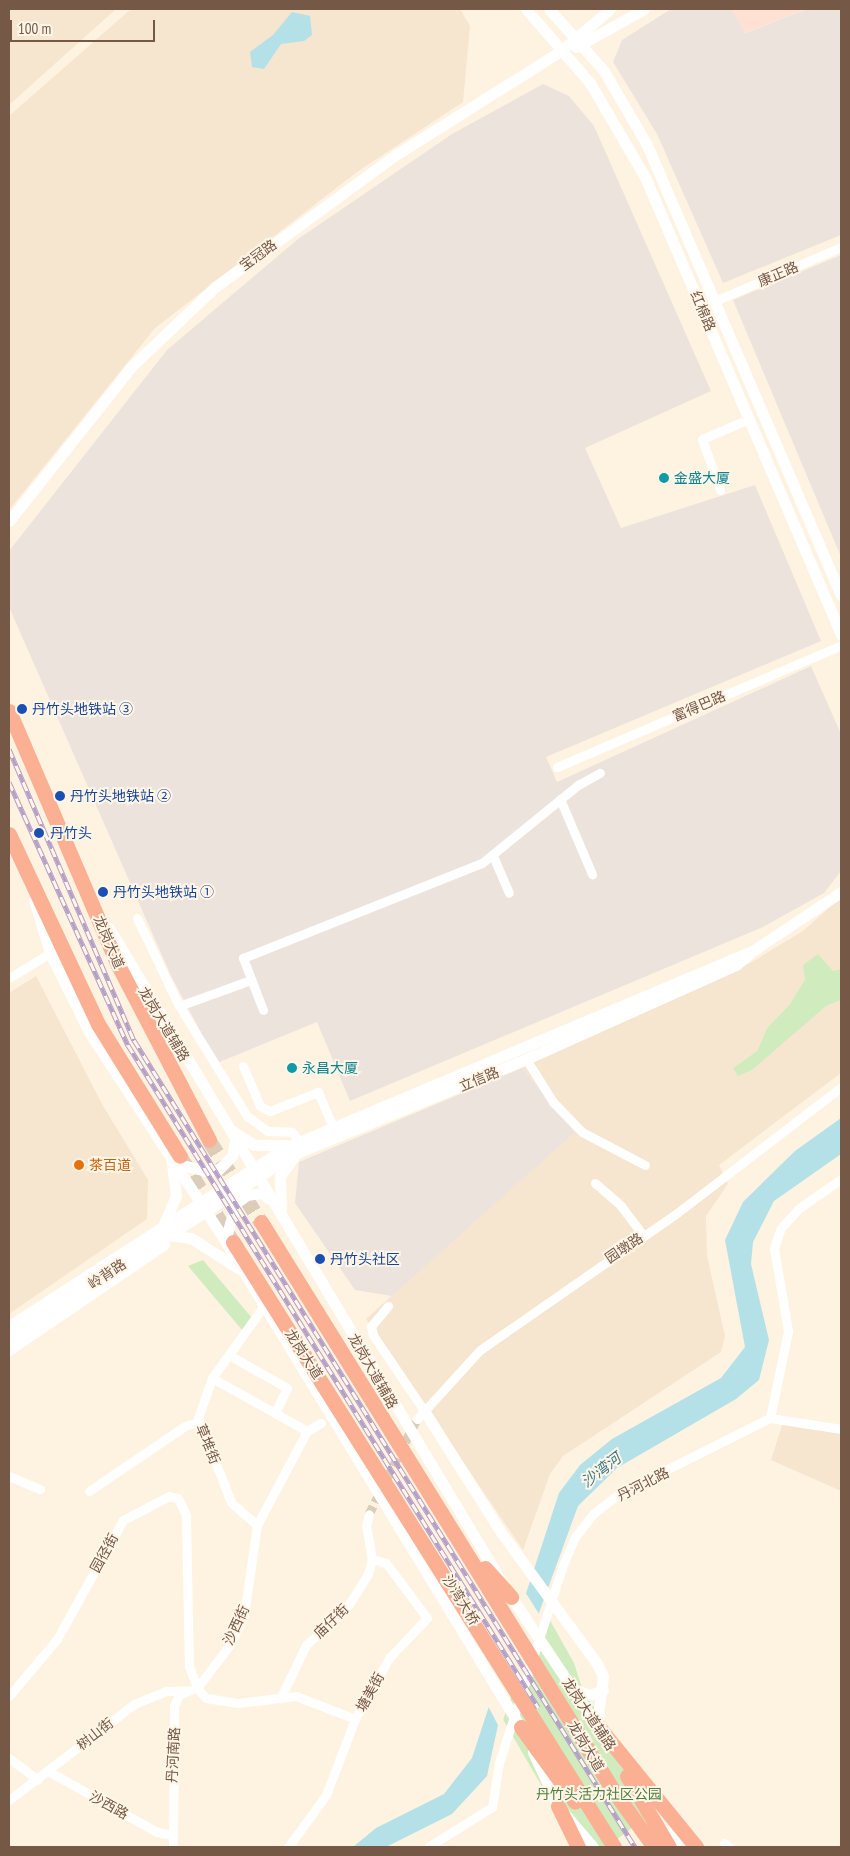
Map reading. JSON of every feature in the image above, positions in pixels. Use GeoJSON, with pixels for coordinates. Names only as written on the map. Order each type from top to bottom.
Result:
{"type":"FeatureCollection","features":[{"type":"Feature","properties":{"kind":"highway","name":"龙岗大道"},"geometry":{"type":"LineString","coordinates":[[9,711],[148,1028],[209,1140]]}},
{"type":"Feature","properties":{"kind":"highway"},"geometry":{"type":"LineString","coordinates":[[9,834],[27,877],[98,1024],[174,1158]]}},
{"type":"Feature","properties":{"kind":"highway"},"geometry":{"type":"LineString","coordinates":[[261,1222],[399,1430],[455,1534],[510,1597]]}},
{"type":"Feature","properties":{"kind":"highway","name":"龙岗大道"},"geometry":{"type":"LineString","coordinates":[[229,1241],[371,1470]]}},
{"type":"Feature","properties":{"kind":"highway","name":"沙湾大桥"},"geometry":{"type":"LineString","coordinates":[[371,1470],[545,1734],[614,1847]]}},
{"type":"Feature","properties":{"kind":"highway","name":"龙岗大道"},"geometry":{"type":"LineString","coordinates":[[455,1534],[613,1790],[654,1847]]}},
{"type":"Feature","properties":{"kind":"highway"},"geometry":{"type":"LineString","coordinates":[[597,1726],[676,1846]]}},
{"type":"Feature","properties":{"kind":"highway"},"geometry":{"type":"LineString","coordinates":[[597,1726],[696,1847]]}},
{"type":"Feature","properties":{"kind":"highway"},"geometry":{"type":"LineString","coordinates":[[521,1727],[614,1847]]}},
{"type":"Feature","properties":{"kind":"highway"},"geometry":{"type":"LineString","coordinates":[[558,1806],[578,1847]]}},
{"type":"Feature","properties":{"kind":"main road","name":"红棉路"},"geometry":{"type":"LineString","coordinates":[[526,9],[590,83],[632,151],[841,634]]}},
{"type":"Feature","properties":{"kind":"main road","name":"红棉路"},"geometry":{"type":"LineString","coordinates":[[549,9],[604,71],[634,121],[715,301],[841,594]]}},
{"type":"Feature","properties":{"kind":"main road","name":"宝冠路"},"geometry":{"type":"LineString","coordinates":[[9,521],[132,366],[215,287],[397,154],[562,50],[574,37],[610,9]]}},
{"type":"Feature","properties":{"kind":"main road","name":"宝冠路"},"geometry":{"type":"LineString","coordinates":[[562,50],[582,46],[644,9]]}},
{"type":"Feature","properties":{"kind":"main road"},"geometry":{"type":"LineString","coordinates":[[27,877],[50,953],[89,1032],[174,1158],[202,1205],[229,1241],[262,1307],[371,1470],[521,1727],[558,1806],[593,1847]]}},
{"type":"Feature","properties":{"kind":"main road","name":"龙岗大道辅路"},"geometry":{"type":"LineString","coordinates":[[85,883],[220,1118],[274,1203],[399,1430],[597,1726]]}},
{"type":"Feature","properties":{"kind":"main road","name":"立信路"},"geometry":{"type":"LineString","coordinates":[[297,1146],[469,1078],[754,950],[841,892]]}},
{"type":"Feature","properties":{"kind":"main road","name":"立信路"},"geometry":{"type":"LineString","coordinates":[[202,1205],[297,1146],[333,1127],[526,1059],[659,994]]}},
{"type":"Feature","properties":{"kind":"main road"},"geometry":{"type":"LineString","coordinates":[[220,1118],[254,1145],[297,1146],[286,1166],[278,1187],[285,1223]]}},
{"type":"Feature","properties":{"kind":"main road"},"geometry":{"type":"LineString","coordinates":[[174,1158],[207,1171],[219,1168],[232,1156],[235,1141]]}},
{"type":"Feature","properties":{"kind":"main road"},"geometry":{"type":"LineString","coordinates":[[174,1158],[177,1184],[165,1235],[191,1238],[243,1271]]}},
{"type":"Feature","properties":{"kind":"main road"},"geometry":{"type":"LineString","coordinates":[[229,1241],[236,1203],[247,1195],[262,1193],[274,1203]]}},
{"type":"Feature","properties":{"kind":"main road","name":"岭背路"},"geometry":{"type":"LineString","coordinates":[[9,1326],[44,1309],[165,1235],[202,1205]]}},
{"type":"Feature","properties":{"kind":"main road","name":"岭背路"},"geometry":{"type":"LineString","coordinates":[[9,1339],[44,1309]]}},
{"type":"Feature","properties":{"kind":"main road"},"geometry":{"type":"LineString","coordinates":[[420,1414],[500,1531],[596,1662],[603,1690],[597,1726]]}},
{"type":"Feature","properties":{"kind":"main road"},"geometry":{"type":"LineString","coordinates":[[572,1688],[584,1695],[603,1690]]}},
{"type":"Feature","properties":{"kind":"street","name":"康正路"},"geometry":{"type":"LineString","coordinates":[[715,301],[841,247]]}},
{"type":"Feature","properties":{"kind":"street"},"geometry":{"type":"LineString","coordinates":[[720,490],[702,438],[749,419]]}},
{"type":"Feature","properties":{"kind":"street","name":"富得巴路"},"geometry":{"type":"LineString","coordinates":[[557,767],[841,645]]}},
{"type":"Feature","properties":{"kind":"street"},"geometry":{"type":"LineString","coordinates":[[263,1010],[243,958],[493,856],[560,799],[600,773]]}},
{"type":"Feature","properties":{"kind":"street"},"geometry":{"type":"LineString","coordinates":[[560,799],[592,874]]}},
{"type":"Feature","properties":{"kind":"street"},"geometry":{"type":"LineString","coordinates":[[493,856],[509,893]]}},
{"type":"Feature","properties":{"kind":"street"},"geometry":{"type":"LineString","coordinates":[[137,918],[179,1006],[247,1116],[268,1130],[292,1132],[297,1146]]}},
{"type":"Feature","properties":{"kind":"street"},"geometry":{"type":"LineString","coordinates":[[9,978],[50,953]]}},
{"type":"Feature","properties":{"kind":"street"},"geometry":{"type":"LineString","coordinates":[[179,1006],[251,980]]}},
{"type":"Feature","properties":{"kind":"street"},"geometry":{"type":"LineString","coordinates":[[526,1059],[554,1102],[582,1132],[645,1165]]}},
{"type":"Feature","properties":{"kind":"street"},"geometry":{"type":"LineString","coordinates":[[243,1066],[260,1106],[270,1111],[318,1092],[333,1127]]}},
{"type":"Feature","properties":{"kind":"street","name":"园墩路"},"geometry":{"type":"LineString","coordinates":[[420,1414],[480,1350],[643,1235],[841,1088]]}},
{"type":"Feature","properties":{"kind":"street"},"geometry":{"type":"LineString","coordinates":[[841,1179],[798,1208],[781,1228],[774,1248],[788,1331],[770,1418],[841,1429]]}},
{"type":"Feature","properties":{"kind":"street"},"geometry":{"type":"LineString","coordinates":[[594,1183],[621,1206],[643,1235]]}},
{"type":"Feature","properties":{"kind":"street"},"geometry":{"type":"LineString","coordinates":[[9,1351],[165,1235]]}},
{"type":"Feature","properties":{"kind":"street"},"geometry":{"type":"LineString","coordinates":[[388,1306],[371,1326],[373,1335],[420,1414]]}},
{"type":"Feature","properties":{"kind":"street","name":"草堆街"},"geometry":{"type":"LineString","coordinates":[[258,1525],[231,1502],[199,1422],[199,1405],[212,1378],[262,1307]]}},
{"type":"Feature","properties":{"kind":"street"},"geometry":{"type":"LineString","coordinates":[[228,1355],[287,1388],[275,1414]]}},
{"type":"Feature","properties":{"kind":"street"},"geometry":{"type":"LineString","coordinates":[[212,1378],[307,1431],[321,1423]]}},
{"type":"Feature","properties":{"kind":"street","name":"丹河北路"},"geometry":{"type":"LineString","coordinates":[[428,1847],[492,1807],[499,1763],[563,1565],[575,1537],[592,1514],[620,1493],[770,1418]]}},
{"type":"Feature","properties":{"kind":"street"},"geometry":{"type":"LineString","coordinates":[[90,1491],[185,1426],[199,1422]]}},
{"type":"Feature","properties":{"kind":"street","name":"沙西街"},"geometry":{"type":"LineString","coordinates":[[194,1689],[229,1646],[244,1615],[258,1525],[307,1431]]}},
{"type":"Feature","properties":{"kind":"street"},"geometry":{"type":"LineString","coordinates":[[9,1476],[40,1489]]}},
{"type":"Feature","properties":{"kind":"street","name":"园径街"},"geometry":{"type":"LineString","coordinates":[[9,1696],[57,1639],[123,1520],[170,1496],[178,1498],[186,1516],[189,1666],[194,1689]]}},
{"type":"Feature","properties":{"kind":"street"},"geometry":{"type":"LineString","coordinates":[[369,1514],[366,1526],[372,1559]]}},
{"type":"Feature","properties":{"kind":"street","name":"庙仔街"},"geometry":{"type":"LineString","coordinates":[[281,1697],[306,1645],[346,1609],[372,1559]]}},
{"type":"Feature","properties":{"kind":"street","name":"塘美街"},"geometry":{"type":"LineString","coordinates":[[288,1847],[326,1795],[355,1719],[389,1658],[427,1618],[386,1563],[372,1559]]}},
{"type":"Feature","properties":{"kind":"street"},"geometry":{"type":"LineString","coordinates":[[194,1689],[206,1698],[220,1702],[296,1696],[355,1719]]}},
{"type":"Feature","properties":{"kind":"street","name":"树山街"},"geometry":{"type":"LineString","coordinates":[[9,1800],[38,1780],[134,1704],[167,1690],[194,1689]]}},
{"type":"Feature","properties":{"kind":"street","name":"丹河南路"},"geometry":{"type":"LineString","coordinates":[[173,1847],[174,1706],[179,1695],[194,1689]]}},
{"type":"Feature","properties":{"kind":"street"},"geometry":{"type":"LineString","coordinates":[[9,1758],[38,1780]]}},
{"type":"Feature","properties":{"kind":"street","name":"沙西路"},"geometry":{"type":"LineString","coordinates":[[48,1771],[157,1832],[172,1835]]}},
{"type":"Feature","properties":{"kind":"shaded area"},"geometry":{"type":"Polygon","coordinates":[[[9,9],[116,9],[9,105],[9,9]]]}},
{"type":"Feature","properties":{"kind":"shaded area"},"geometry":{"type":"Polygon","coordinates":[[[131,9],[460,9],[470,26],[463,102],[357,172],[155,328],[9,510],[9,116],[131,9]]]}},
{"type":"Feature","properties":{"kind":"shaded area"},"geometry":{"type":"Polygon","coordinates":[[[671,9],[732,9],[745,33],[807,9],[841,9],[841,235],[723,283],[657,134],[613,62],[622,40],[671,9]]]}},
{"type":"Feature","properties":{"kind":"shaded area"},"geometry":{"type":"Polygon","coordinates":[[[732,9],[807,9],[744,33],[732,9]]]}},
{"type":"Feature","properties":{"kind":"shaded area"},"geometry":{"type":"Polygon","coordinates":[[[543,84],[569,96],[594,126],[711,391],[585,448],[621,528],[755,485],[821,641],[546,757],[557,782],[811,666],[841,734],[841,871],[824,893],[763,927],[350,1101],[317,1022],[217,1063],[171,976],[9,607],[9,551],[167,350],[298,239],[452,134],[543,84]]]}},
{"type":"Feature","properties":{"kind":"shaded area"},"geometry":{"type":"Polygon","coordinates":[[[841,255],[841,557],[733,300],[841,255]]]}},
{"type":"Feature","properties":{"kind":"shaded area"},"geometry":{"type":"Polygon","coordinates":[[[841,897],[841,969],[805,979],[790,1004],[767,1028],[757,1051],[733,1068],[752,1070],[786,1036],[826,1006],[841,1000],[841,1073],[719,1165],[728,1184],[706,1216],[707,1256],[725,1336],[721,1352],[563,1456],[550,1474],[523,1550],[366,1319],[574,1132],[522,1068],[750,963],[803,931],[841,897]]]}},
{"type":"Feature","properties":{"kind":"shaded area"},"geometry":{"type":"Polygon","coordinates":[[[36,976],[102,1104],[148,1180],[147,1219],[9,1314],[9,993],[36,976]]]}},
{"type":"Feature","properties":{"kind":"shaded area"},"geometry":{"type":"Polygon","coordinates":[[[522,1068],[575,1132],[392,1296],[355,1290],[295,1203],[299,1162],[522,1068]]]}},
{"type":"Feature","properties":{"kind":"shaded area"},"geometry":{"type":"Polygon","coordinates":[[[784,1419],[841,1429],[841,1491],[771,1460],[784,1419]]]}},
{"type":"Feature","properties":{"kind":"green space"},"geometry":{"type":"Polygon","coordinates":[[[818,954],[833,971],[841,969],[841,1000],[826,1006],[752,1070],[738,1076],[733,1068],[757,1051],[767,1028],[790,1004],[805,979],[803,965],[818,954]]]}},
{"type":"Feature","properties":{"kind":"green space"},"geometry":{"type":"Polygon","coordinates":[[[203,1260],[252,1318],[242,1330],[188,1266],[203,1260]]]}},
{"type":"Feature","properties":{"kind":"green space","name":"丹竹头活力社区公园"},"geometry":{"type":"Polygon","coordinates":[[[547,1615],[574,1663],[583,1691],[663,1804],[607,1847],[577,1847],[497,1709],[525,1674],[547,1615]]]}},
{"type":"Feature","properties":{"kind":"water"},"geometry":{"type":"Polygon","coordinates":[[[292,12],[310,16],[312,35],[304,41],[281,44],[264,69],[252,67],[250,52],[273,35],[292,12]]]}},
{"type":"Feature","properties":{"kind":"water","name":"沙湾河"},"geometry":{"type":"Polygon","coordinates":[[[841,1118],[841,1154],[774,1201],[753,1242],[751,1264],[769,1340],[759,1380],[736,1399],[617,1468],[578,1506],[498,1725],[487,1776],[452,1814],[386,1847],[353,1847],[376,1828],[444,1794],[472,1758],[559,1493],[580,1465],[612,1439],[721,1378],[745,1347],[725,1240],[743,1202],[795,1151],[841,1118]]]}},
{"type":"Feature","properties":{"kind":"pier"},"geometry":{"type":"Polygon","coordinates":[[[524,1590],[539,1614],[500,1729],[486,1702],[524,1590]]]}},
{"type":"Feature","properties":{"kind":"tunnel"},"geometry":{"type":"LineString","coordinates":[[209,1140],[261,1222]]}},
{"type":"Feature","properties":{"kind":"tunnel"},"geometry":{"type":"LineString","coordinates":[[180,1156],[233,1242]]}},
{"type":"Feature","properties":{"kind":"tunnel"},"geometry":{"type":"LineString","coordinates":[[369,1514],[417,1419]]}},
{"type":"Feature","properties":{"kind":"railway"},"geometry":{"type":"LineString","coordinates":[[9,749],[134,1040],[635,1847]]}},
{"type":"Feature","properties":{"kind":"railway"},"geometry":{"type":"LineString","coordinates":[[9,782],[128,1045],[538,1707]]}},
{"type":"Feature","properties":{"kind":"place","name":"金盛大厦"},"geometry":{"type":"Point","coordinates":[664,478]}},
{"type":"Feature","properties":{"kind":"place","name":"丹竹头地铁站 ③"},"geometry":{"type":"Point","coordinates":[22,709]}},
{"type":"Feature","properties":{"kind":"place","name":"丹竹头地铁站 ②"},"geometry":{"type":"Point","coordinates":[60,796]}},
{"type":"Feature","properties":{"kind":"place","name":"丹竹头"},"geometry":{"type":"Point","coordinates":[39,833]}},
{"type":"Feature","properties":{"kind":"place","name":"丹竹头地铁站 ①"},"geometry":{"type":"Point","coordinates":[103,892]}},
{"type":"Feature","properties":{"kind":"place","name":"永昌大厦"},"geometry":{"type":"Point","coordinates":[292,1068]}},
{"type":"Feature","properties":{"kind":"place","name":"茶百道"},"geometry":{"type":"Point","coordinates":[79,1165]}},
{"type":"Feature","properties":{"kind":"place","name":"丹竹头社区"},"geometry":{"type":"Point","coordinates":[320,1259]}}]}
